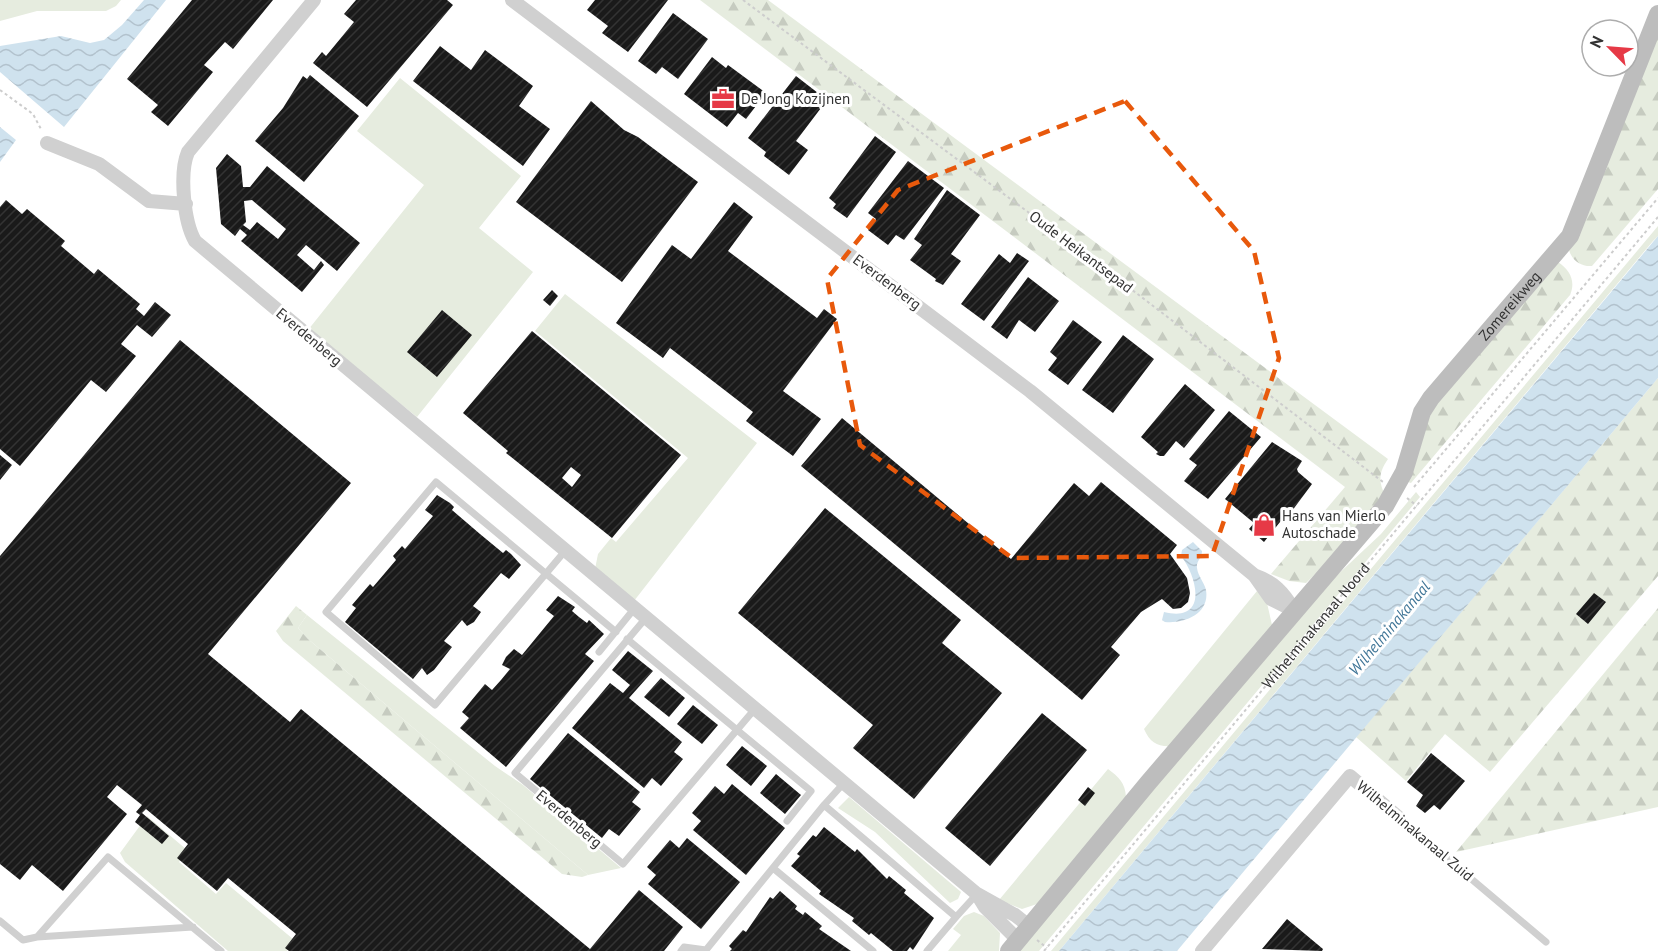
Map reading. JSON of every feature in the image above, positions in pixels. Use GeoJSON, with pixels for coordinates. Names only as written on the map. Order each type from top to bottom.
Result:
{"type":"FeatureCollection","features":[{"type":"Feature","properties":{"kind":"street","name":"Everdenberg"},"geometry":{"type":"LineString","coordinates":[[314,0],[188,152],[184,160],[186,204],[190,231],[195,241],[977,894],[985,907],[1019,939]]}},
{"type":"Feature","properties":{"kind":"street","name":"Everdenberg"},"geometry":{"type":"LineString","coordinates":[[512,0],[1030,391],[1254,575],[1271,599],[1294,610]]}},
{"type":"Feature","properties":{"kind":"street","name":"Zomereikweg"},"geometry":{"type":"LineString","coordinates":[[1325,574],[1385,506],[1404,489],[1422,412],[1431,398],[1569,236],[1658,14]]}},
{"type":"Feature","properties":{"kind":"street"},"geometry":{"type":"LineString","coordinates":[[48,143],[99,164],[149,201],[186,204]]}},
{"type":"Feature","properties":{"kind":"street","name":"Wilhelminakanaal Noord"},"geometry":{"type":"LineString","coordinates":[[1019,939],[1325,574]]}},
{"type":"Feature","properties":{"kind":"street","name":"Wilhelminakanaal Zuid"},"geometry":{"type":"LineString","coordinates":[[1202,951],[1350,776],[1398,817]]}},
{"type":"Feature","properties":{"kind":"lane"},"geometry":{"type":"LineString","coordinates":[[565,551],[545,574],[435,705],[326,612],[436,482],[545,574],[616,632]]}},
{"type":"Feature","properties":{"kind":"lane"},"geometry":{"type":"LineString","coordinates":[[599,652],[616,632],[640,614]]}},
{"type":"Feature","properties":{"kind":"lane","name":"Everdenberg"},"geometry":{"type":"LineString","coordinates":[[640,614],[627,639],[515,773],[623,864],[754,710]]}},
{"type":"Feature","properties":{"kind":"lane"},"geometry":{"type":"LineString","coordinates":[[627,639],[811,792],[787,821]]}},
{"type":"Feature","properties":{"kind":"lane"},"geometry":{"type":"LineString","coordinates":[[681,951],[684,947],[706,950],[843,784]]}},
{"type":"Feature","properties":{"kind":"lane"},"geometry":{"type":"LineString","coordinates":[[824,806],[956,917]]}},
{"type":"Feature","properties":{"kind":"lane","name":"Wilhelminakanaal Zuid"},"geometry":{"type":"LineString","coordinates":[[1398,817],[1546,942]]}},
{"type":"Feature","properties":{"kind":"lane"},"geometry":{"type":"LineString","coordinates":[[37,937],[108,857],[221,951]]}},
{"type":"Feature","properties":{"kind":"lane"},"geometry":{"type":"LineString","coordinates":[[773,868],[873,951]]}},
{"type":"Feature","properties":{"kind":"lane"},"geometry":{"type":"LineString","coordinates":[[927,951],[977,894]]}},
{"type":"Feature","properties":{"kind":"lane"},"geometry":{"type":"LineString","coordinates":[[0,921],[23,940],[37,937],[193,927]]}},
{"type":"Feature","properties":{"kind":"path","name":"Oude Heikantsepad"},"geometry":{"type":"LineString","coordinates":[[743,0],[1404,489],[1418,506]]}},
{"type":"Feature","properties":{"kind":"path"},"geometry":{"type":"LineString","coordinates":[[0,90],[33,114],[48,143]]}},
{"type":"Feature","properties":{"kind":"path"},"geometry":{"type":"LineString","coordinates":[[1404,489],[1658,198]]}},
{"type":"Feature","properties":{"kind":"path","name":"Wilhelminakanaal Noord"},"geometry":{"type":"LineString","coordinates":[[1044,951],[1658,217]]}},
{"type":"Feature","properties":{"kind":"highlighted area"},"geometry":{"type":"Polygon","coordinates":[[[1125,101],[1254,251],[1279,358],[1212,556],[1012,558],[860,445],[827,279],[898,190],[1125,101]]]}},
{"type":"Feature","properties":{"kind":"green space"},"geometry":{"type":"Polygon","coordinates":[[[0,0],[121,0],[116,6],[106,11],[37,11],[0,21],[0,0]]]}},
{"type":"Feature","properties":{"kind":"green space"},"geometry":{"type":"Polygon","coordinates":[[[700,0],[768,0],[1388,459],[1380,477],[1385,495],[1327,563],[1306,583],[1289,581],[1271,574],[1345,487],[700,0]]]}},
{"type":"Feature","properties":{"kind":"green space"},"geometry":{"type":"Polygon","coordinates":[[[1658,32],[1658,189],[1592,266],[1578,263],[1569,250],[1658,32]]]}},
{"type":"Feature","properties":{"kind":"green space"},"geometry":{"type":"Polygon","coordinates":[[[400,78],[521,176],[479,228],[533,272],[417,417],[308,330],[424,185],[357,131],[400,78]]]}},
{"type":"Feature","properties":{"kind":"green space"},"geometry":{"type":"Polygon","coordinates":[[[1658,226],[1658,236],[1059,951],[1051,951],[1658,226]]]}},
{"type":"Feature","properties":{"kind":"green space"},"geometry":{"type":"Polygon","coordinates":[[[1558,262],[1571,276],[1570,295],[1411,483],[1405,481],[1432,409],[1558,262]]]}},
{"type":"Feature","properties":{"kind":"green space"},"geometry":{"type":"Polygon","coordinates":[[[565,294],[757,443],[634,601],[595,569],[598,554],[611,538],[616,542],[688,458],[535,331],[565,294]]]}},
{"type":"Feature","properties":{"kind":"green space"},"geometry":{"type":"Polygon","coordinates":[[[1658,378],[1658,576],[1490,772],[1445,734],[1406,781],[1356,737],[1658,378]]]}},
{"type":"Feature","properties":{"kind":"green space"},"geometry":{"type":"Polygon","coordinates":[[[1416,492],[1420,497],[1039,951],[1018,951],[1318,593],[1381,534],[1416,492]]]}},
{"type":"Feature","properties":{"kind":"green space"},"geometry":{"type":"Polygon","coordinates":[[[1257,591],[1267,603],[1272,625],[1172,746],[1155,743],[1144,729],[1257,591]]]}},
{"type":"Feature","properties":{"kind":"green space"},"geometry":{"type":"Polygon","coordinates":[[[296,606],[307,615],[298,628],[308,639],[588,875],[582,877],[562,874],[283,641],[276,631],[296,606]]]}},
{"type":"Feature","properties":{"kind":"green space"},"geometry":{"type":"Polygon","coordinates":[[[1658,608],[1658,807],[1456,852],[1658,608]]]}},
{"type":"Feature","properties":{"kind":"green space"},"geometry":{"type":"Polygon","coordinates":[[[307,615],[495,766],[523,785],[621,868],[588,875],[308,639],[298,628],[307,615]]]}},
{"type":"Feature","properties":{"kind":"green space"},"geometry":{"type":"Polygon","coordinates":[[[1108,769],[1121,781],[1126,797],[1037,904],[1022,909],[999,900],[1108,769]]]}},
{"type":"Feature","properties":{"kind":"green space"},"geometry":{"type":"Polygon","coordinates":[[[849,797],[961,892],[958,899],[950,903],[875,832],[838,808],[849,797]]]}},
{"type":"Feature","properties":{"kind":"green space"},"geometry":{"type":"Polygon","coordinates":[[[147,816],[187,850],[179,862],[216,894],[226,883],[293,939],[287,951],[228,951],[125,862],[120,853],[147,816]]]}},
{"type":"Feature","properties":{"kind":"green space"},"geometry":{"type":"Polygon","coordinates":[[[974,912],[984,916],[1000,933],[999,951],[948,951],[961,935],[953,929],[964,916],[974,912]]]}},
{"type":"Feature","properties":{"kind":"water"},"geometry":{"type":"Polygon","coordinates":[[[144,0],[166,0],[64,127],[0,72],[0,46],[61,36],[90,43],[104,40],[122,25],[144,0]]]}},
{"type":"Feature","properties":{"kind":"water"},"geometry":{"type":"Polygon","coordinates":[[[0,127],[16,140],[0,162],[0,127]]]}},
{"type":"Feature","properties":{"kind":"water","name":"Wilhelminakanaal"},"geometry":{"type":"Polygon","coordinates":[[[1658,236],[1658,378],[1177,951],[1059,951],[1658,236]]]}},
{"type":"Feature","properties":{"kind":"water"},"geometry":{"type":"Polygon","coordinates":[[[1193,542],[1202,551],[1197,568],[1206,590],[1204,605],[1194,616],[1180,621],[1165,622],[1162,620],[1164,612],[1178,614],[1188,611],[1193,605],[1195,586],[1181,556],[1182,550],[1193,542]]]}},
{"type":"Feature","properties":{"kind":"building"},"geometry":{"type":"Polygon","coordinates":[[[192,0],[273,0],[233,49],[225,42],[204,65],[213,72],[168,126],[151,112],[158,105],[127,79],[192,0]]]}},
{"type":"Feature","properties":{"kind":"building"},"geometry":{"type":"Polygon","coordinates":[[[356,0],[447,0],[453,5],[367,107],[313,63],[322,52],[326,56],[354,22],[344,14],[356,0]]]}},
{"type":"Feature","properties":{"kind":"building"},"geometry":{"type":"Polygon","coordinates":[[[595,0],[668,0],[628,52],[602,33],[608,26],[587,10],[595,0]]]}},
{"type":"Feature","properties":{"kind":"building"},"geometry":{"type":"Polygon","coordinates":[[[673,13],[708,39],[678,79],[662,67],[656,74],[638,61],[673,13]]]}},
{"type":"Feature","properties":{"kind":"building"},"geometry":{"type":"Polygon","coordinates":[[[440,46],[471,70],[485,50],[533,86],[519,106],[550,129],[523,166],[413,81],[440,46]]]}},
{"type":"Feature","properties":{"kind":"building"},"geometry":{"type":"Polygon","coordinates":[[[712,57],[726,68],[728,65],[766,93],[746,119],[738,113],[727,127],[684,94],[712,57]]]}},
{"type":"Feature","properties":{"kind":"building"},"geometry":{"type":"Polygon","coordinates":[[[310,75],[359,116],[304,182],[255,141],[283,108],[303,76],[307,79],[310,75]]]}},
{"type":"Feature","properties":{"kind":"building"},"geometry":{"type":"Polygon","coordinates":[[[796,76],[827,100],[796,141],[808,150],[789,175],[764,156],[766,152],[748,138],[796,76]]]}},
{"type":"Feature","properties":{"kind":"building"},"geometry":{"type":"Polygon","coordinates":[[[591,101],[624,130],[638,137],[698,182],[622,282],[516,202],[591,101]]]}},
{"type":"Feature","properties":{"kind":"building"},"geometry":{"type":"Polygon","coordinates":[[[875,136],[896,152],[847,218],[833,208],[836,204],[829,198],[875,136]]]}},
{"type":"Feature","properties":{"kind":"building"},"geometry":{"type":"Polygon","coordinates":[[[227,154],[241,166],[243,187],[250,187],[267,166],[360,243],[337,271],[306,245],[297,255],[314,270],[321,261],[324,265],[302,292],[241,241],[247,235],[240,229],[235,236],[221,224],[216,168],[227,154]],[[252,200],[244,201],[246,222],[243,225],[250,230],[257,222],[278,239],[286,229],[252,200]]]}},
{"type":"Feature","properties":{"kind":"building"},"geometry":{"type":"Polygon","coordinates":[[[908,161],[944,188],[904,240],[896,235],[888,245],[868,230],[876,219],[868,213],[908,161]]]}},
{"type":"Feature","properties":{"kind":"building"},"geometry":{"type":"Polygon","coordinates":[[[947,190],[980,215],[951,254],[961,261],[943,285],[910,260],[922,245],[914,239],[947,190]]]}},
{"type":"Feature","properties":{"kind":"building"},"geometry":{"type":"Polygon","coordinates":[[[6,200],[22,214],[27,209],[65,241],[61,246],[94,274],[98,269],[140,304],[136,309],[144,316],[155,302],[171,315],[152,337],[137,325],[121,344],[136,356],[106,392],[91,380],[20,466],[0,449],[0,207],[6,200]]]}},
{"type":"Feature","properties":{"kind":"building"},"geometry":{"type":"Polygon","coordinates":[[[734,202],[753,217],[728,251],[817,318],[824,309],[837,319],[783,391],[821,419],[793,456],[746,421],[753,412],[670,348],[663,358],[616,323],[672,245],[691,259],[734,202]]]}},
{"type":"Feature","properties":{"kind":"building"},"geometry":{"type":"Polygon","coordinates":[[[1017,253],[1029,261],[984,321],[961,304],[999,254],[1010,263],[1017,253]]]}},
{"type":"Feature","properties":{"kind":"building"},"geometry":{"type":"Polygon","coordinates":[[[1028,277],[1059,301],[1035,332],[1019,320],[1007,339],[991,327],[1028,277]]]}},
{"type":"Feature","properties":{"kind":"building"},"geometry":{"type":"Polygon","coordinates":[[[552,290],[558,296],[550,306],[543,300],[552,290]]]}},
{"type":"Feature","properties":{"kind":"building"},"geometry":{"type":"Polygon","coordinates":[[[442,310],[472,335],[437,377],[407,352],[442,310]]]}},
{"type":"Feature","properties":{"kind":"building"},"geometry":{"type":"Polygon","coordinates":[[[1073,320],[1102,342],[1068,385],[1048,370],[1057,358],[1050,352],[1073,320]]]}},
{"type":"Feature","properties":{"kind":"building"},"geometry":{"type":"Polygon","coordinates":[[[532,331],[681,455],[612,538],[506,453],[508,451],[463,413],[532,331]],[[571,467],[562,478],[572,487],[581,475],[571,467]]]}},
{"type":"Feature","properties":{"kind":"building"},"geometry":{"type":"Polygon","coordinates":[[[1123,335],[1154,359],[1113,413],[1082,390],[1123,335]]]}},
{"type":"Feature","properties":{"kind":"building"},"geometry":{"type":"Polygon","coordinates":[[[180,340],[351,483],[208,654],[290,722],[301,709],[590,949],[639,890],[683,927],[664,951],[289,951],[285,948],[296,934],[228,878],[217,891],[177,858],[188,844],[146,809],[142,813],[169,836],[162,844],[135,822],[140,815],[136,812],[142,805],[117,785],[107,797],[127,814],[63,891],[32,865],[20,880],[0,864],[0,556],[180,340]]]}},
{"type":"Feature","properties":{"kind":"building"},"geometry":{"type":"Polygon","coordinates":[[[1185,384],[1215,410],[1184,448],[1176,441],[1164,456],[1160,456],[1141,437],[1185,384]]]}},
{"type":"Feature","properties":{"kind":"building"},"geometry":{"type":"Polygon","coordinates":[[[1229,411],[1261,437],[1208,499],[1184,481],[1197,465],[1189,459],[1229,411]]]}},
{"type":"Feature","properties":{"kind":"building"},"geometry":{"type":"Polygon","coordinates":[[[842,418],[1011,559],[1074,483],[1089,496],[1101,482],[1177,545],[1170,554],[1187,578],[1190,593],[1188,602],[1181,608],[1173,609],[1162,599],[1141,612],[1111,647],[1120,655],[1082,700],[801,466],[842,418]]]}},
{"type":"Feature","properties":{"kind":"building"},"geometry":{"type":"Polygon","coordinates":[[[1272,442],[1302,461],[1297,469],[1298,472],[1312,484],[1286,519],[1284,517],[1264,542],[1249,529],[1254,523],[1225,499],[1272,442]]]}},
{"type":"Feature","properties":{"kind":"building"},"geometry":{"type":"Polygon","coordinates":[[[0,455],[12,465],[0,480],[0,455]]]}},
{"type":"Feature","properties":{"kind":"building"},"geometry":{"type":"Polygon","coordinates":[[[437,495],[450,503],[454,507],[452,510],[480,534],[503,553],[506,550],[521,565],[509,579],[501,573],[473,606],[481,612],[474,622],[467,626],[462,620],[444,641],[452,647],[434,670],[427,675],[422,668],[413,679],[345,622],[356,608],[352,605],[370,584],[373,587],[396,560],[393,556],[402,546],[405,549],[433,516],[425,510],[437,495]]]}},
{"type":"Feature","properties":{"kind":"building"},"geometry":{"type":"Polygon","coordinates":[[[825,508],[961,620],[942,643],[1002,693],[914,799],[853,748],[873,725],[738,613],[825,508]]]}},
{"type":"Feature","properties":{"kind":"building"},"geometry":{"type":"Polygon","coordinates":[[[1594,593],[1606,602],[1588,624],[1576,614],[1594,593]]]}},
{"type":"Feature","properties":{"kind":"building"},"geometry":{"type":"Polygon","coordinates":[[[558,596],[575,607],[572,611],[579,617],[587,623],[589,620],[604,634],[585,654],[594,661],[506,767],[460,728],[469,718],[462,712],[485,684],[492,690],[501,680],[510,669],[502,665],[514,649],[522,655],[554,616],[546,610],[558,596]]]}},
{"type":"Feature","properties":{"kind":"building"},"geometry":{"type":"Polygon","coordinates":[[[628,651],[653,671],[629,698],[682,742],[674,752],[683,759],[661,786],[652,778],[644,788],[572,728],[610,683],[623,693],[630,685],[612,670],[628,651]]]}},
{"type":"Feature","properties":{"kind":"building"},"geometry":{"type":"Polygon","coordinates":[[[661,678],[685,698],[669,717],[644,697],[661,678]]]}},
{"type":"Feature","properties":{"kind":"building"},"geometry":{"type":"Polygon","coordinates":[[[693,705],[718,725],[702,744],[677,724],[693,705]]]}},
{"type":"Feature","properties":{"kind":"building"},"geometry":{"type":"Polygon","coordinates":[[[1042,713],[1087,750],[990,866],[945,828],[1042,713]]]}},
{"type":"Feature","properties":{"kind":"building"},"geometry":{"type":"Polygon","coordinates":[[[568,733],[640,792],[632,802],[641,809],[619,836],[609,829],[602,838],[530,779],[568,733]]]}},
{"type":"Feature","properties":{"kind":"building"},"geometry":{"type":"Polygon","coordinates":[[[742,746],[767,766],[751,786],[726,765],[742,746]]]}},
{"type":"Feature","properties":{"kind":"building"},"geometry":{"type":"Polygon","coordinates":[[[1431,753],[1465,781],[1440,810],[1434,805],[1425,813],[1416,806],[1423,795],[1407,782],[1431,753]]]}},
{"type":"Feature","properties":{"kind":"building"},"geometry":{"type":"Polygon","coordinates":[[[776,774],[801,795],[785,814],[760,793],[776,774]]]}},
{"type":"Feature","properties":{"kind":"building"},"geometry":{"type":"Polygon","coordinates":[[[732,784],[785,828],[746,875],[693,830],[701,821],[692,813],[715,786],[724,794],[732,784]]]}},
{"type":"Feature","properties":{"kind":"building"},"geometry":{"type":"Polygon","coordinates":[[[1088,787],[1095,793],[1085,806],[1078,800],[1088,787]]]}},
{"type":"Feature","properties":{"kind":"building"},"geometry":{"type":"Polygon","coordinates":[[[824,827],[855,852],[857,849],[887,879],[889,876],[906,890],[904,893],[934,918],[913,950],[910,947],[907,951],[893,951],[871,933],[869,935],[852,921],[854,918],[819,894],[821,891],[791,866],[800,856],[797,854],[813,835],[816,837],[824,827]]]}},
{"type":"Feature","properties":{"kind":"building"},"geometry":{"type":"Polygon","coordinates":[[[687,838],[740,882],[701,929],[648,884],[656,875],[647,867],[670,840],[679,848],[687,838]]]}},
{"type":"Feature","properties":{"kind":"building"},"geometry":{"type":"Polygon","coordinates":[[[780,891],[797,906],[795,909],[803,915],[805,912],[822,926],[819,929],[851,951],[730,951],[732,949],[729,946],[743,930],[746,932],[770,897],[773,899],[780,891]]]}},
{"type":"Feature","properties":{"kind":"building"},"geometry":{"type":"Polygon","coordinates":[[[1287,919],[1323,949],[1322,951],[1262,949],[1287,919]]]}},
{"type":"Feature","properties":{"kind":"place","name":"De Jong Kozijnen"},"geometry":{"type":"Point","coordinates":[723,99]}},
{"type":"Feature","properties":{"kind":"place","name":"Hans van Mierlo Autoschade"},"geometry":{"type":"Point","coordinates":[1264,525]}}]}
